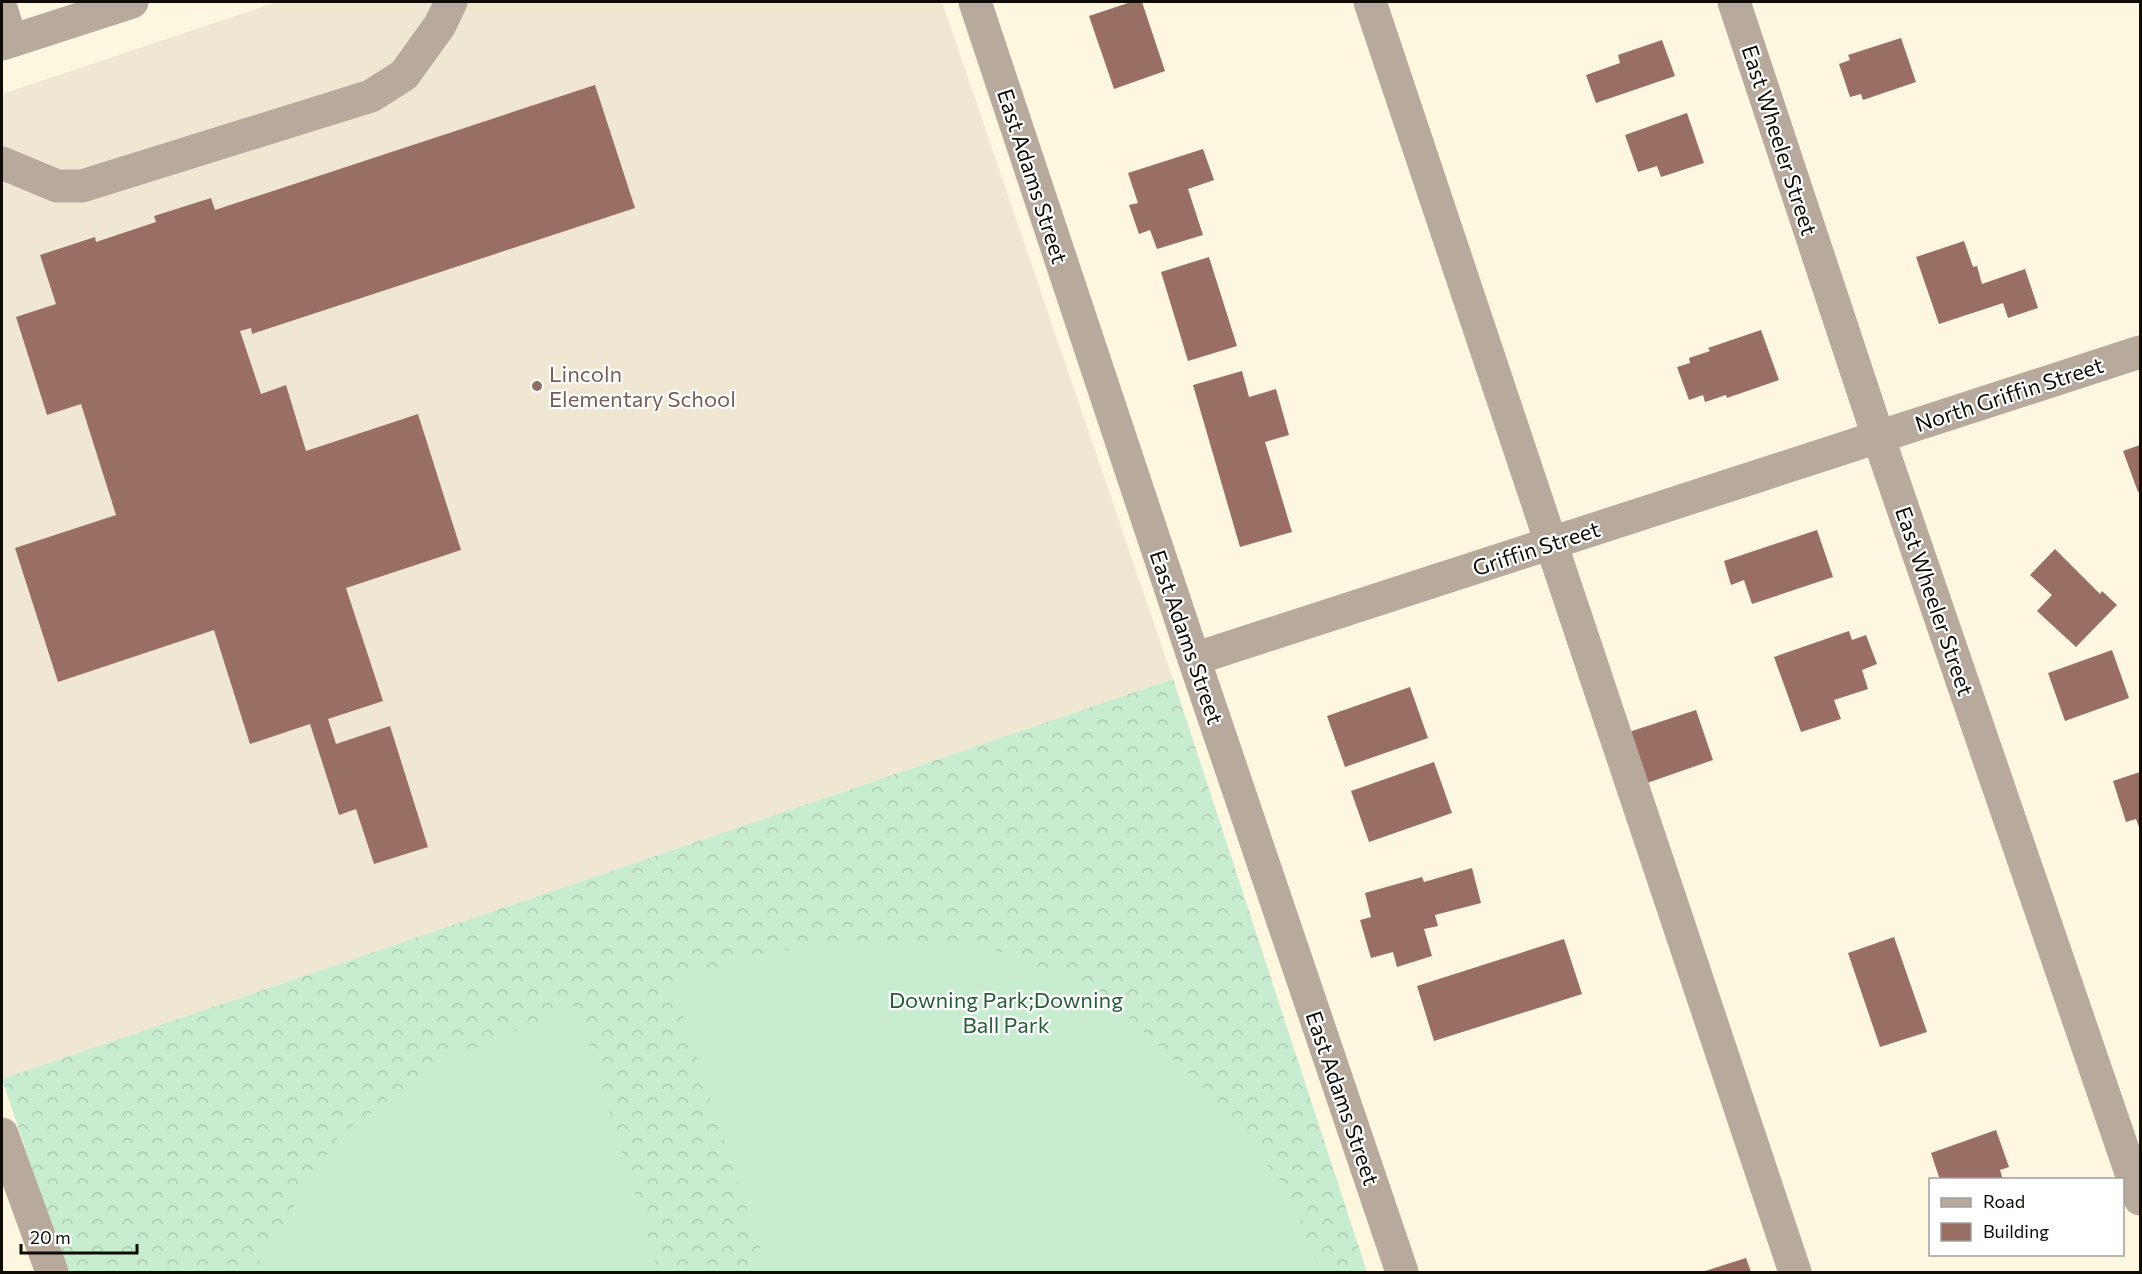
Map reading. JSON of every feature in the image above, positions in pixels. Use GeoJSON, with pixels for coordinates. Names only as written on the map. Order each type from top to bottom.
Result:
{"type":"FeatureCollection","features":[{"type":"Feature","properties":{"kind":"street"},"geometry":{"type":"LineString","coordinates":[[5,32],[132,2]]}},
{"type":"Feature","properties":{"kind":"street"},"geometry":{"type":"LineString","coordinates":[[2,163],[57,186],[82,186],[371,96],[404,75],[440,25],[451,2]]}},
{"type":"Feature","properties":{"kind":"street","name":"East Adams Street"},"geometry":{"type":"LineString","coordinates":[[975,2],[1402,1272]]}},
{"type":"Feature","properties":{"kind":"street"},"geometry":{"type":"LineString","coordinates":[[1370,2],[1795,1272]]}},
{"type":"Feature","properties":{"kind":"street","name":"East Wheeler Street"},"geometry":{"type":"LineString","coordinates":[[1734,2],[1878,436],[2140,1199]]}},
{"type":"Feature","properties":{"kind":"street","name":"North Griffin Street"},"geometry":{"type":"LineString","coordinates":[[1878,436],[2140,352]]}},
{"type":"Feature","properties":{"kind":"street","name":"Griffin Street"},"geometry":{"type":"LineString","coordinates":[[1194,659],[1878,436]]}},
{"type":"Feature","properties":{"kind":"street"},"geometry":{"type":"LineString","coordinates":[[2,1134],[52,1272]]}},
{"type":"Feature","properties":{"kind":"shaded area","name":"Lincoln Elementary School"},"geometry":{"type":"Polygon","coordinates":[[[277,2],[942,2],[1173,679],[2,1079],[2,94],[277,2]]]}},
{"type":"Feature","properties":{"kind":"green space","name":"Downing Park;Downing Ball Park"},"geometry":{"type":"Polygon","coordinates":[[[1173,679],[1367,1272],[67,1272],[2,1079],[1173,679]]]}},
{"type":"Feature","properties":{"kind":"green space"},"geometry":{"type":"Polygon","coordinates":[[[866,944],[994,949],[1101,992],[1205,1089],[1288,1190],[1321,1272],[768,1272],[671,981],[772,951],[866,944]]]}},
{"type":"Feature","properties":{"kind":"green space"},"geometry":{"type":"Polygon","coordinates":[[[577,1005],[659,1272],[253,1272],[339,1135],[445,1061],[577,1005]]]}},
{"type":"Feature","properties":{"kind":"building"},"geometry":{"type":"Polygon","coordinates":[[[1131,2],[1142,2],[1165,71],[1114,89],[1089,16],[1131,2]]]}},
{"type":"Feature","properties":{"kind":"building"},"geometry":{"type":"Polygon","coordinates":[[[1901,38],[1916,82],[1863,100],[1861,94],[1850,97],[1839,64],[1850,60],[1848,55],[1901,38]]]}},
{"type":"Feature","properties":{"kind":"building"},"geometry":{"type":"Polygon","coordinates":[[[1662,40],[1675,76],[1596,103],[1586,75],[1620,63],[1618,55],[1662,40]]]}},
{"type":"Feature","properties":{"kind":"building"},"geometry":{"type":"Polygon","coordinates":[[[595,85],[635,208],[252,334],[251,328],[240,331],[261,394],[286,385],[306,451],[418,414],[461,550],[346,588],[383,701],[328,719],[336,744],[390,726],[428,847],[374,864],[356,809],[339,815],[310,724],[250,744],[214,630],[58,682],[15,548],[116,515],[81,404],[47,415],[16,317],[56,304],[40,255],[95,237],[96,242],[156,222],[154,216],[211,198],[215,210],[595,85]]]}},
{"type":"Feature","properties":{"kind":"building"},"geometry":{"type":"Polygon","coordinates":[[[1687,113],[1704,163],[1661,177],[1657,166],[1638,172],[1625,135],[1687,113]]]}},
{"type":"Feature","properties":{"kind":"building"},"geometry":{"type":"Polygon","coordinates":[[[1203,149],[1214,180],[1188,189],[1203,235],[1157,249],[1150,230],[1139,234],[1129,205],[1138,203],[1128,173],[1203,149]]]}},
{"type":"Feature","properties":{"kind":"building"},"geometry":{"type":"Polygon","coordinates":[[[1964,241],[1973,267],[1977,266],[1982,284],[2025,269],[2038,308],[2008,318],[2003,303],[1939,324],[1916,257],[1964,241]]]}},
{"type":"Feature","properties":{"kind":"building"},"geometry":{"type":"Polygon","coordinates":[[[1209,257],[1237,346],[1188,361],[1161,272],[1209,257]]]}},
{"type":"Feature","properties":{"kind":"building"},"geometry":{"type":"Polygon","coordinates":[[[1761,330],[1779,380],[1727,398],[1726,395],[1705,402],[1703,395],[1689,400],[1677,367],[1690,363],[1689,358],[1710,351],[1708,348],[1761,330]]]}},
{"type":"Feature","properties":{"kind":"building"},"geometry":{"type":"Polygon","coordinates":[[[1242,371],[1249,397],[1276,389],[1289,435],[1265,442],[1292,532],[1240,547],[1193,385],[1242,371]]]}},
{"type":"Feature","properties":{"kind":"building"},"geometry":{"type":"Polygon","coordinates":[[[2140,445],[2140,491],[2138,492],[2123,451],[2140,445]]]}},
{"type":"Feature","properties":{"kind":"building"},"geometry":{"type":"Polygon","coordinates":[[[1817,530],[1833,577],[1752,604],[1744,580],[1731,585],[1724,561],[1817,530]]]}},
{"type":"Feature","properties":{"kind":"building"},"geometry":{"type":"Polygon","coordinates":[[[2055,549],[2100,594],[2102,591],[2117,605],[2076,647],[2037,611],[2052,595],[2030,575],[2055,549]]]}},
{"type":"Feature","properties":{"kind":"building"},"geometry":{"type":"Polygon","coordinates":[[[1849,631],[1852,640],[1866,635],[1877,664],[1862,670],[1868,689],[1834,700],[1841,719],[1801,732],[1774,657],[1849,631]]]}},
{"type":"Feature","properties":{"kind":"building"},"geometry":{"type":"Polygon","coordinates":[[[2112,650],[2129,698],[2065,721],[2048,673],[2112,650]]]}},
{"type":"Feature","properties":{"kind":"building"},"geometry":{"type":"Polygon","coordinates":[[[1410,687],[1428,738],[1345,767],[1327,716],[1410,687]]]}},
{"type":"Feature","properties":{"kind":"building"},"geometry":{"type":"Polygon","coordinates":[[[1696,710],[1713,760],[1647,783],[1629,732],[1696,710]]]}},
{"type":"Feature","properties":{"kind":"building"},"geometry":{"type":"Polygon","coordinates":[[[1434,762],[1452,813],[1369,842],[1351,791],[1434,762]]]}},
{"type":"Feature","properties":{"kind":"building"},"geometry":{"type":"Polygon","coordinates":[[[2140,772],[2140,830],[2136,819],[2126,822],[2113,781],[2140,772]]]}},
{"type":"Feature","properties":{"kind":"building"},"geometry":{"type":"Polygon","coordinates":[[[1472,868],[1481,903],[1435,915],[1438,926],[1424,929],[1432,956],[1397,967],[1393,952],[1371,958],[1360,920],[1371,917],[1365,893],[1422,877],[1424,882],[1472,868]]]}},
{"type":"Feature","properties":{"kind":"building"},"geometry":{"type":"Polygon","coordinates":[[[1894,937],[1927,1032],[1880,1047],[1848,953],[1894,937]]]}},
{"type":"Feature","properties":{"kind":"building"},"geometry":{"type":"Polygon","coordinates":[[[1564,939],[1582,994],[1434,1041],[1417,986],[1564,939]]]}},
{"type":"Feature","properties":{"kind":"building"},"geometry":{"type":"Polygon","coordinates":[[[1996,1130],[2009,1167],[2000,1170],[2002,1178],[1939,1178],[1931,1153],[1996,1130]]]}},
{"type":"Feature","properties":{"kind":"building"},"geometry":{"type":"Polygon","coordinates":[[[1746,1258],[1751,1272],[1702,1272],[1746,1258]]]}},
{"type":"Feature","properties":{"kind":"place","name":"Lincoln Elementary School"},"geometry":{"type":"Point","coordinates":[537,386]}}]}
